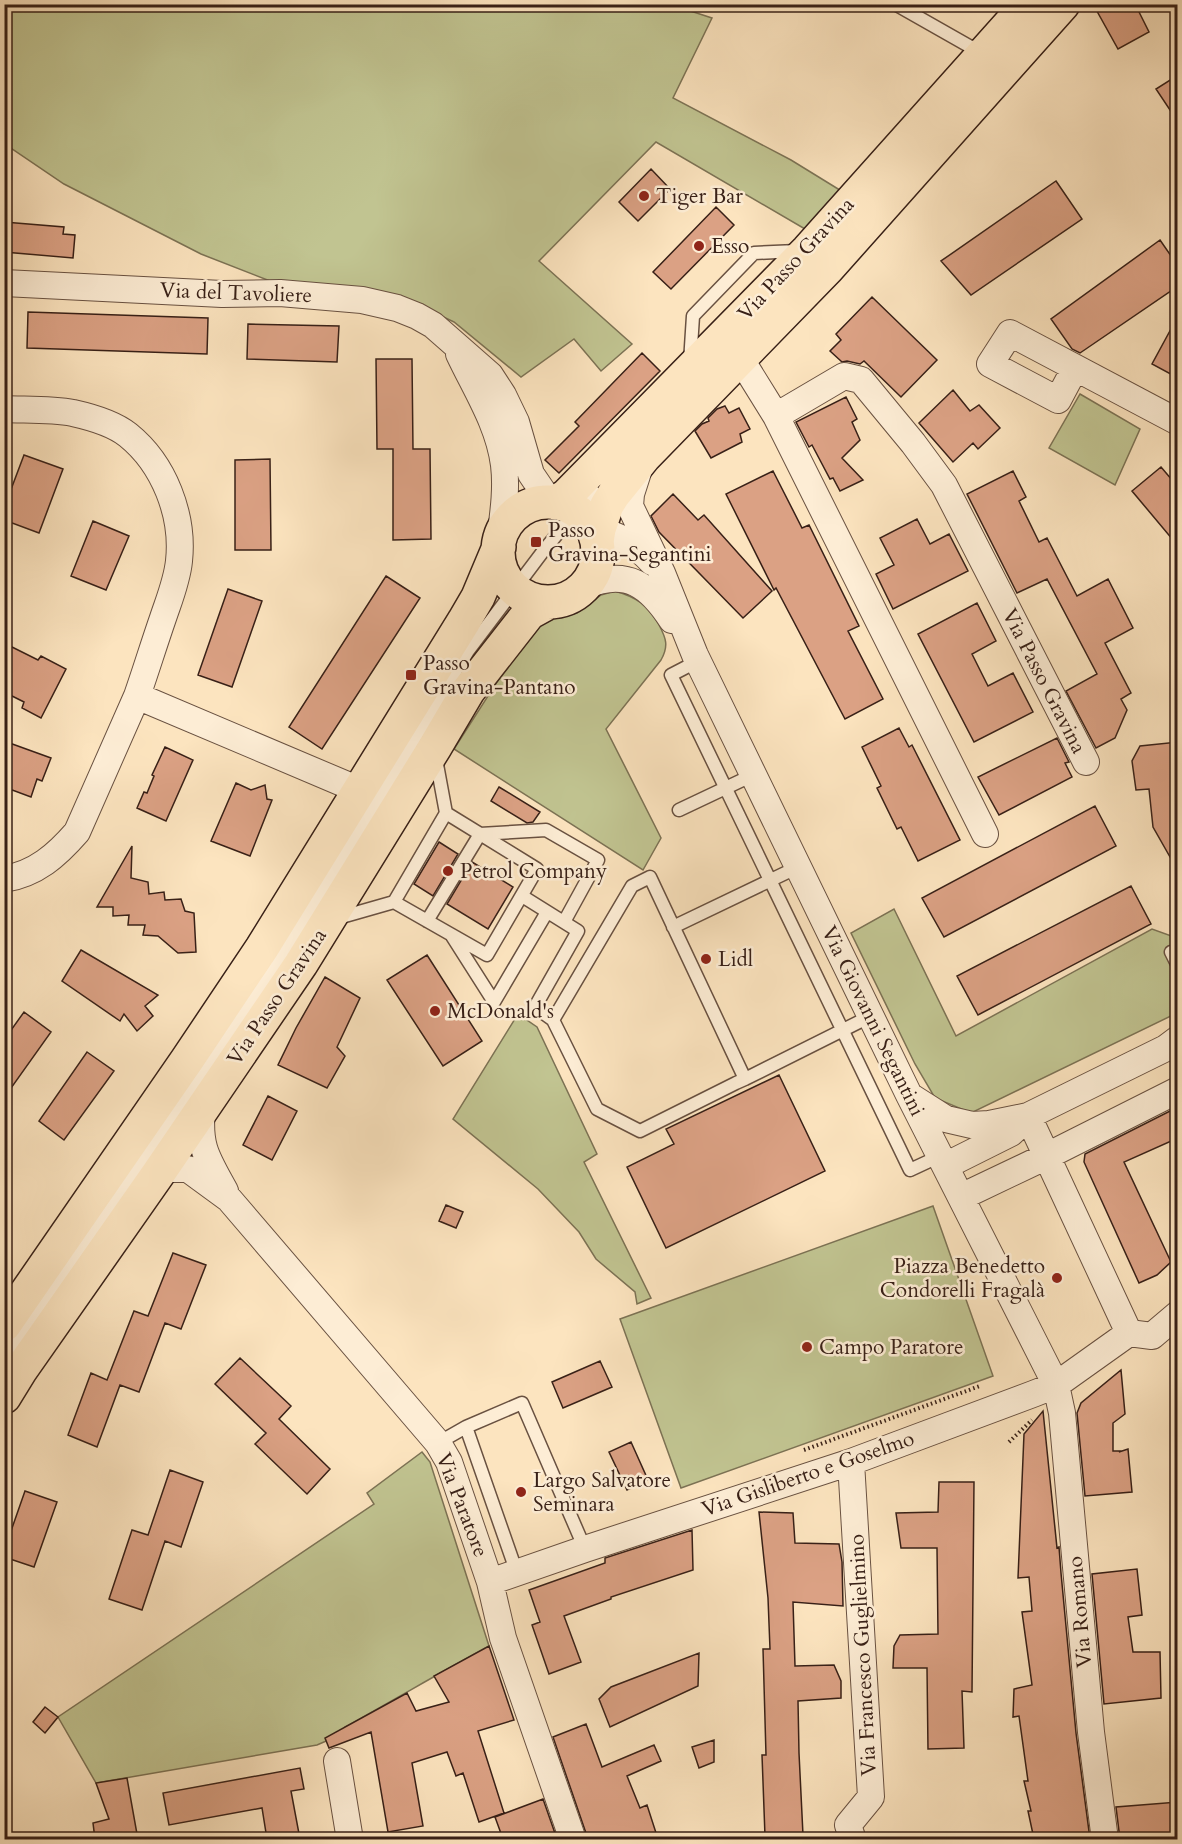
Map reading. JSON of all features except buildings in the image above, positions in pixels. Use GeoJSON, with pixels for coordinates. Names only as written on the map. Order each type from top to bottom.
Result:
{"type":"FeatureCollection","features":[{"type":"Feature","properties":{"kind":"main road","name":"Via Passo Gravina"},"geometry":{"type":"LineString","coordinates":[[578,519],[566,496],[808,250],[1028,4]]}},
{"type":"Feature","properties":{"kind":"main road","name":"Via Passo Gravina"},"geometry":{"type":"LineString","coordinates":[[4,1324],[262,948],[478,597],[506,526],[522,510],[536,504],[578,519],[607,505],[644,457],[827,269],[1063,4]]}},
{"type":"Feature","properties":{"kind":"main road"},"geometry":{"type":"LineString","coordinates":[[578,519],[596,565],[585,586]]}},
{"type":"Feature","properties":{"kind":"main road"},"geometry":{"type":"LineString","coordinates":[[499,543],[500,566],[515,589],[531,599],[549,602]]}},
{"type":"Feature","properties":{"kind":"main road","name":"Via Passo Gravina"},"geometry":{"type":"LineString","coordinates":[[4,1397],[301,964],[475,681],[529,613],[549,602],[565,599],[585,586]]}},
{"type":"Feature","properties":{"kind":"street","name":"Via del Tavoliere"},"geometry":{"type":"LineString","coordinates":[[4,283],[222,294],[280,293],[362,300],[397,308],[417,316],[433,325],[456,346]]}},
{"type":"Feature","properties":{"kind":"street"},"geometry":{"type":"LineString","coordinates":[[456,346],[490,375],[502,395],[516,422],[531,474],[578,519],[634,544],[662,573]]}},
{"type":"Feature","properties":{"kind":"street"},"geometry":{"type":"LineString","coordinates":[[456,346],[484,402],[500,447],[505,482],[499,543]]}},
{"type":"Feature","properties":{"kind":"street"},"geometry":{"type":"LineString","coordinates":[[740,358],[776,416],[985,834]]}},
{"type":"Feature","properties":{"kind":"street"},"geometry":{"type":"LineString","coordinates":[[1075,368],[1178,422]]}},
{"type":"Feature","properties":{"kind":"street","name":"Via Passo Gravina"},"geometry":{"type":"LineString","coordinates":[[776,416],[844,376],[861,380],[944,485],[1086,762]]}},
{"type":"Feature","properties":{"kind":"street"},"geometry":{"type":"LineString","coordinates":[[4,409],[72,412],[107,423],[127,434],[147,454],[163,478],[174,505],[179,533],[179,561],[173,590],[137,696],[77,832],[63,849],[43,865],[29,873],[4,879]]}},
{"type":"Feature","properties":{"kind":"street","name":"Via Giovanni Segantini"},"geometry":{"type":"LineString","coordinates":[[644,457],[631,494],[630,506],[662,573],[696,658],[909,1095],[1056,1384]]}},
{"type":"Feature","properties":{"kind":"street","name":"Via Giovanni Segantini"},"geometry":{"type":"LineString","coordinates":[[585,586],[600,580],[618,578],[640,584],[657,599],[696,658]]}},
{"type":"Feature","properties":{"kind":"street"},"geometry":{"type":"LineString","coordinates":[[137,696],[359,790]]}},
{"type":"Feature","properties":{"kind":"street"},"geometry":{"type":"LineString","coordinates":[[909,1095],[946,1119],[959,1123],[989,1124],[1028,1116],[1166,1048],[1178,1039]]}},
{"type":"Feature","properties":{"kind":"street"},"geometry":{"type":"LineString","coordinates":[[961,1197],[1178,1090]]}},
{"type":"Feature","properties":{"kind":"street","name":"Via Paratore"},"geometry":{"type":"LineString","coordinates":[[202,1108],[201,1139],[204,1150],[230,1199],[438,1443],[449,1462],[490,1582],[503,1638],[573,1839]]}},
{"type":"Feature","properties":{"kind":"street"},"geometry":{"type":"LineString","coordinates":[[943,1161],[1011,1133],[1028,1116]]}},
{"type":"Feature","properties":{"kind":"street"},"geometry":{"type":"LineString","coordinates":[[1028,1116],[1129,1333]]}},
{"type":"Feature","properties":{"kind":"street","name":"Via Paratore"},"geometry":{"type":"LineString","coordinates":[[158,1174],[170,1168],[188,1169],[230,1199]]}},
{"type":"Feature","properties":{"kind":"street"},"geometry":{"type":"LineString","coordinates":[[1056,1384],[1129,1333],[1152,1336],[1178,1314]]}},
{"type":"Feature","properties":{"kind":"street","name":"Via Gisliberto e Goselmo"},"geometry":{"type":"LineString","coordinates":[[490,1582],[851,1462],[1056,1384]]}},
{"type":"Feature","properties":{"kind":"street","name":"Via Romano"},"geometry":{"type":"LineString","coordinates":[[1056,1384],[1062,1413],[1090,1720],[1105,1839]]}},
{"type":"Feature","properties":{"kind":"street","name":"Via Francesco Guglielmino"},"geometry":{"type":"LineString","coordinates":[[851,1462],[871,1797],[848,1825],[853,1839]]}},
{"type":"Feature","properties":{"kind":"street"},"geometry":{"type":"LineString","coordinates":[[337,1761],[350,1839]]}},
{"type":"Feature","properties":{"kind":"lane"},"geometry":{"type":"LineString","coordinates":[[895,4],[969,46],[986,51]]}},
{"type":"Feature","properties":{"kind":"lane"},"geometry":{"type":"LineString","coordinates":[[4,1360],[286,950],[468,651],[515,589],[578,519],[604,479]]}},
{"type":"Feature","properties":{"kind":"lane"},"geometry":{"type":"LineString","coordinates":[[696,658],[671,675],[910,1170],[943,1161]]}},
{"type":"Feature","properties":{"kind":"lane"},"geometry":{"type":"LineString","coordinates":[[328,921],[394,902],[446,813],[437,771],[435,747]]}},
{"type":"Feature","properties":{"kind":"lane"},"geometry":{"type":"LineString","coordinates":[[680,810],[753,775]]}},
{"type":"Feature","properties":{"kind":"lane"},"geometry":{"type":"LineString","coordinates":[[394,902],[487,955],[522,896],[537,869],[446,813]]}},
{"type":"Feature","properties":{"kind":"lane"},"geometry":{"type":"LineString","coordinates":[[480,834],[546,830],[598,860],[564,922]]}},
{"type":"Feature","properties":{"kind":"lane"},"geometry":{"type":"LineString","coordinates":[[427,921],[480,834]]}},
{"type":"Feature","properties":{"kind":"lane"},"geometry":{"type":"LineString","coordinates":[[673,927],[798,867]]}},
{"type":"Feature","properties":{"kind":"lane"},"geometry":{"type":"LineString","coordinates":[[553,1020],[632,886],[650,877],[746,1079]]}},
{"type":"Feature","properties":{"kind":"lane"},"geometry":{"type":"LineString","coordinates":[[522,896],[578,931],[535,1007],[553,1020],[597,1109],[640,1131],[871,1016]]}},
{"type":"Feature","properties":{"kind":"lane"},"geometry":{"type":"LineString","coordinates":[[451,935],[494,1002],[547,912]]}},
{"type":"Feature","properties":{"kind":"lane"},"geometry":{"type":"LineString","coordinates":[[1171,952],[1178,966]]}},
{"type":"Feature","properties":{"kind":"lane"},"geometry":{"type":"LineString","coordinates":[[438,1443],[466,1427],[522,1403],[585,1549]]}},
{"type":"Feature","properties":{"kind":"lane"},"geometry":{"type":"LineString","coordinates":[[466,1427],[517,1573]]}},
{"type":"Feature","properties":{"kind":"path"},"geometry":{"type":"LineString","coordinates":[[800,1452],[982,1386]]}},
{"type":"Feature","properties":{"kind":"path"},"geometry":{"type":"LineString","coordinates":[[1009,1443],[1036,1415]]}},
{"type":"Feature","properties":{"kind":"green space"},"geometry":{"type":"Polygon","coordinates":[[[4,5],[672,5],[712,18],[673,98],[791,160],[843,192],[805,229],[656,142],[539,261],[632,344],[601,371],[574,339],[521,377],[454,322],[424,308],[270,281],[201,254],[64,184],[5,144],[4,5]]]}},
{"type":"Feature","properties":{"kind":"green space"},"geometry":{"type":"Polygon","coordinates":[[[1080,394],[1140,429],[1115,485],[1049,448],[1080,394]]]}},
{"type":"Feature","properties":{"kind":"green space"},"geometry":{"type":"Polygon","coordinates":[[[615,591],[635,599],[646,607],[659,625],[666,642],[661,660],[606,729],[661,838],[643,870],[454,749],[529,632],[546,621],[577,613],[601,595],[615,591]]]}},
{"type":"Feature","properties":{"kind":"green space"},"geometry":{"type":"Polygon","coordinates":[[[894,909],[956,1036],[1152,929],[1177,938],[1177,1013],[971,1113],[935,1098],[915,1064],[851,933],[894,909]]]}},
{"type":"Feature","properties":{"kind":"green space"},"geometry":{"type":"Polygon","coordinates":[[[518,1014],[537,1027],[597,1154],[584,1162],[651,1298],[637,1304],[635,1292],[596,1259],[579,1232],[538,1189],[453,1119],[518,1014]]]}},
{"type":"Feature","properties":{"kind":"green space","name":"Campo Paratore"},"geometry":{"type":"Polygon","coordinates":[[[933,1206],[993,1376],[681,1488],[620,1319],[933,1206]]]}},
{"type":"Feature","properties":{"kind":"green space"},"geometry":{"type":"Polygon","coordinates":[[[422,1452],[430,1462],[489,1646],[345,1727],[347,1732],[317,1745],[96,1783],[58,1717],[374,1504],[367,1493],[422,1452]]]}},
{"type":"Feature","properties":{"kind":"place","name":"Tiger Bar"},"geometry":{"type":"Point","coordinates":[644,196]}},
{"type":"Feature","properties":{"kind":"place","name":"Esso"},"geometry":{"type":"Point","coordinates":[699,246]}},
{"type":"Feature","properties":{"kind":"place","name":"Passo Gravina-Segantini"},"geometry":{"type":"Point","coordinates":[536,542]}},
{"type":"Feature","properties":{"kind":"place","name":"Passo Gravina-Pantano"},"geometry":{"type":"Point","coordinates":[411,675]}},
{"type":"Feature","properties":{"kind":"place","name":"Petrol Company"},"geometry":{"type":"Point","coordinates":[448,871]}},
{"type":"Feature","properties":{"kind":"place","name":"Lidl"},"geometry":{"type":"Point","coordinates":[706,959]}},
{"type":"Feature","properties":{"kind":"place","name":"McDonald's"},"geometry":{"type":"Point","coordinates":[435,1011]}},
{"type":"Feature","properties":{"kind":"place","name":"Piazza Benedetto Condorelli Fragalà"},"geometry":{"type":"Point","coordinates":[1057,1278]}},
{"type":"Feature","properties":{"kind":"place","name":"Campo Paratore"},"geometry":{"type":"Point","coordinates":[807,1347]}},
{"type":"Feature","properties":{"kind":"place","name":"Largo Salvatore Seminara"},"geometry":{"type":"Point","coordinates":[521,1492]}}]}
